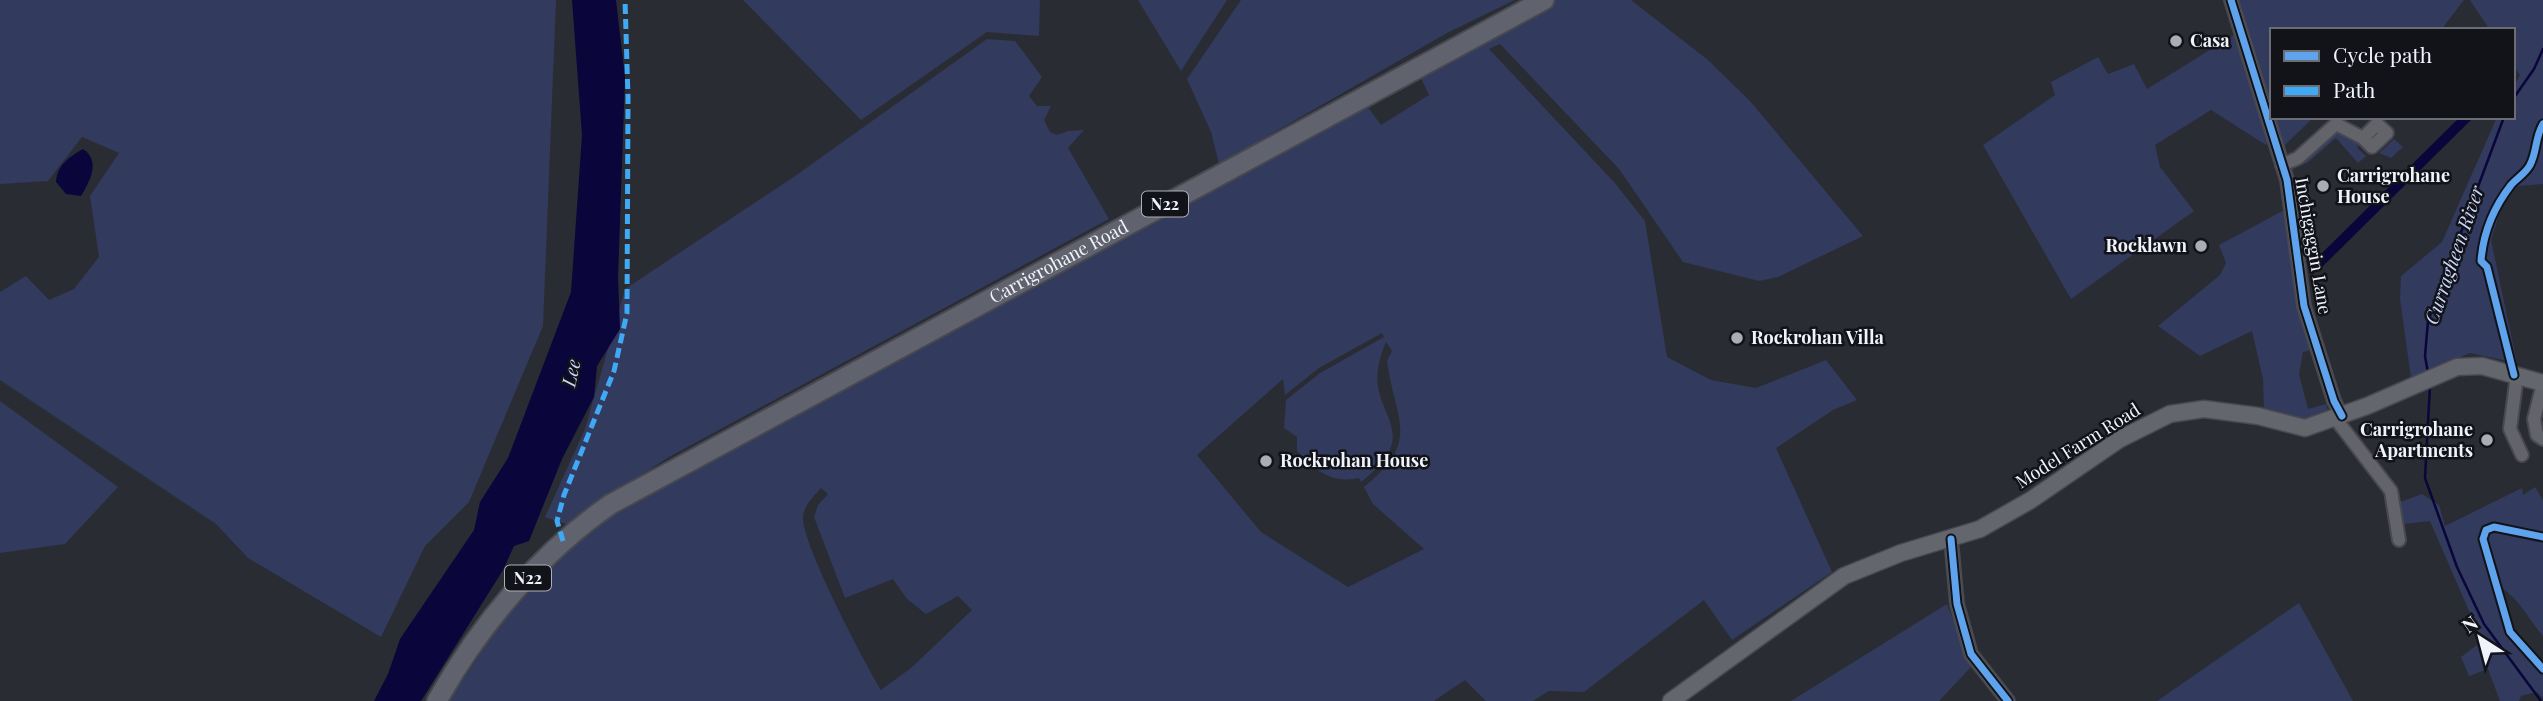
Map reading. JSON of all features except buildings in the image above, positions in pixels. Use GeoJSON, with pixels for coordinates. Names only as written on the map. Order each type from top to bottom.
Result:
{"type":"FeatureCollection","features":[{"type":"Feature","properties":{"kind":"highway","name":"Carrigrohane Road"},"geometry":{"type":"LineString","coordinates":[[437,701],[486,628],[542,562],[583,523],[647,483],[1544,0]]}},
{"type":"Feature","properties":{"kind":"main road","name":"Model Farm Road"},"geometry":{"type":"LineString","coordinates":[[1671,701],[1844,576],[1901,552],[1951,540],[1980,529],[2031,500],[2120,439],[2170,414],[2204,409],[2258,416],[2295,428],[2315,426],[2429,378],[2471,365],[2543,383]]}},
{"type":"Feature","properties":{"kind":"street","name":"Inchigaggin Lane"},"geometry":{"type":"LineString","coordinates":[[2231,0],[2282,164],[2293,209],[2304,306],[2339,417],[2390,491],[2399,540]]}},
{"type":"Feature","properties":{"kind":"street"},"geometry":{"type":"LineString","coordinates":[[2282,164],[2298,158],[2336,124],[2363,138]]}},
{"type":"Feature","properties":{"kind":"street"},"geometry":{"type":"LineString","coordinates":[[2517,375],[2510,429],[2522,455]]}},
{"type":"Feature","properties":{"kind":"street"},"geometry":{"type":"LineString","coordinates":[[2543,383],[2534,425],[2537,435],[2543,439]]}},
{"type":"Feature","properties":{"kind":"street"},"geometry":{"type":"LineString","coordinates":[[2512,403],[2536,407]]}},
{"type":"Feature","properties":{"kind":"street"},"geometry":{"type":"LineString","coordinates":[[1951,540],[1957,604],[1971,654],[2008,701]]}},
{"type":"Feature","properties":{"kind":"shaded area"},"geometry":{"type":"Polygon","coordinates":[[[0,0],[556,0],[543,326],[469,502],[425,546],[381,637],[248,558],[216,524],[0,380],[0,292],[26,276],[49,300],[74,289],[99,257],[90,196],[119,153],[82,137],[48,181],[0,184],[0,0]]]}},
{"type":"Feature","properties":{"kind":"shaded area"},"geometry":{"type":"Polygon","coordinates":[[[743,0],[1040,0],[1039,36],[987,32],[861,120],[743,0]]]}},
{"type":"Feature","properties":{"kind":"shaded area"},"geometry":{"type":"Polygon","coordinates":[[[1138,0],[1227,0],[1181,71],[1138,0]]]}},
{"type":"Feature","properties":{"kind":"shaded area"},"geometry":{"type":"Polygon","coordinates":[[[1241,0],[1515,0],[1447,33],[1219,164],[1211,132],[1187,79],[1241,0]]]}},
{"type":"Feature","properties":{"kind":"shaded area"},"geometry":{"type":"Polygon","coordinates":[[[1555,0],[1631,0],[1708,60],[1750,101],[1863,236],[1778,277],[1759,281],[1683,262],[1619,169],[1500,44],[1489,49],[1614,182],[1645,221],[1667,357],[1711,380],[1756,388],[1826,360],[1857,400],[1833,410],[1776,448],[1832,572],[1732,640],[1704,600],[1584,692],[1549,691],[1533,701],[1486,701],[1465,680],[1434,701],[449,701],[504,618],[577,538],[641,492],[1365,103],[1381,125],[1429,95],[1420,76],[1555,0]],[[1382,333],[1319,368],[1285,395],[1283,379],[1197,455],[1261,532],[1348,587],[1424,549],[1373,504],[1364,487],[1382,471],[1399,442],[1399,415],[1387,361],[1392,351],[1386,342],[1377,375],[1378,388],[1392,431],[1392,443],[1384,460],[1361,482],[1359,478],[1340,479],[1324,474],[1297,451],[1297,437],[1284,428],[1286,400],[1320,373],[1384,337],[1382,333]],[[821,488],[804,512],[805,530],[835,603],[881,690],[911,668],[972,610],[958,596],[926,614],[907,599],[893,579],[845,598],[814,517],[818,505],[828,494],[821,488]]]}},
{"type":"Feature","properties":{"kind":"shaded area"},"geometry":{"type":"Polygon","coordinates":[[[2235,0],[2464,0],[2443,28],[2270,28],[2270,107],[2235,0]]]}},
{"type":"Feature","properties":{"kind":"shaded area"},"geometry":{"type":"Polygon","coordinates":[[[2470,0],[2543,0],[2543,184],[2519,186],[2505,196],[2491,240],[2517,363],[2470,353],[2411,378],[2400,299],[2401,276],[2442,242],[2496,119],[2515,119],[2515,84],[2520,75],[2515,68],[2515,28],[2489,28],[2470,0]]]}},
{"type":"Feature","properties":{"kind":"shaded area"},"geometry":{"type":"Polygon","coordinates":[[[2237,33],[2271,137],[2266,145],[2211,110],[2155,145],[2160,167],[2194,211],[2071,299],[1983,145],[2055,95],[2051,82],[2098,57],[2108,74],[2134,64],[2147,89],[2237,33]]]}},
{"type":"Feature","properties":{"kind":"shaded area"},"geometry":{"type":"Polygon","coordinates":[[[987,39],[1015,41],[1042,77],[1029,96],[1037,106],[1051,106],[1044,120],[1050,132],[1057,135],[1084,130],[1068,148],[1109,219],[669,457],[566,524],[545,517],[585,429],[625,289],[795,176],[987,39]]]}},
{"type":"Feature","properties":{"kind":"shaded area"},"geometry":{"type":"Polygon","coordinates":[[[2274,119],[2312,119],[2283,147],[2274,119]]]}},
{"type":"Feature","properties":{"kind":"shaded area"},"geometry":{"type":"Polygon","coordinates":[[[2338,131],[2361,143],[2357,148],[2366,156],[2358,163],[2336,138],[2306,164],[2302,161],[2332,133],[2338,131]]]}},
{"type":"Feature","properties":{"kind":"shaded area"},"geometry":{"type":"Polygon","coordinates":[[[2394,139],[2403,147],[2391,158],[2379,153],[2394,139]]]}},
{"type":"Feature","properties":{"kind":"shaded area"},"geometry":{"type":"Polygon","coordinates":[[[2288,208],[2298,303],[2311,350],[2303,352],[2299,374],[2308,409],[2326,404],[2329,413],[2304,420],[2264,412],[2263,379],[2252,331],[2200,356],[2158,326],[2220,275],[2226,263],[2219,245],[2288,208]]]}},
{"type":"Feature","properties":{"kind":"shaded area"},"geometry":{"type":"Polygon","coordinates":[[[0,401],[118,487],[65,544],[0,553],[0,401]]]}},
{"type":"Feature","properties":{"kind":"shaded area"},"geometry":{"type":"Polygon","coordinates":[[[2535,487],[2543,500],[2543,636],[2514,598],[2491,582],[2504,632],[2543,665],[2543,698],[2537,692],[2521,696],[2519,701],[2500,701],[2488,669],[2469,676],[2461,657],[2482,641],[2430,521],[2404,524],[2400,502],[2422,494],[2439,505],[2445,526],[2522,488],[2523,495],[2535,487]]]}},
{"type":"Feature","properties":{"kind":"shaded area"},"geometry":{"type":"Polygon","coordinates":[[[2299,603],[2353,701],[2157,701],[2299,603]]]}},
{"type":"Feature","properties":{"kind":"shaded area"},"geometry":{"type":"Polygon","coordinates":[[[1947,604],[1971,667],[1939,701],[1791,701],[1947,604]]]}},
{"type":"Feature","properties":{"kind":"water","name":"Lee"},"geometry":{"type":"Polygon","coordinates":[[[572,0],[616,0],[625,77],[618,278],[620,329],[597,366],[594,397],[562,459],[529,541],[514,546],[503,570],[421,701],[374,701],[388,674],[400,639],[474,530],[480,502],[508,458],[571,292],[582,135],[572,0]]]}},
{"type":"Feature","properties":{"kind":"water"},"geometry":{"type":"Polygon","coordinates":[[[83,149],[92,159],[90,178],[81,196],[66,194],[56,182],[57,176],[61,166],[83,149]]]}},
{"type":"Feature","properties":{"kind":"waterway","name":"Curragheen River"},"geometry":{"type":"LineString","coordinates":[[2515,96],[2534,69],[2543,49]]}},
{"type":"Feature","properties":{"kind":"waterway"},"geometry":{"type":"LineString","coordinates":[[2319,263],[2465,119]]}},
{"type":"Feature","properties":{"kind":"waterway","name":"Curragheen River"},"geometry":{"type":"LineString","coordinates":[[2428,373],[2425,356],[2428,321],[2503,119]]}},
{"type":"Feature","properties":{"kind":"waterway","name":"Curragheen River"},"geometry":{"type":"LineString","coordinates":[[2430,386],[2425,478],[2457,567],[2484,624],[2541,701]]}},
{"type":"Feature","properties":{"kind":"marked path"},"geometry":{"type":"LineString","coordinates":[[563,541],[557,521],[564,495],[614,371],[627,313],[628,97],[625,0]]}},
{"type":"Feature","properties":{"kind":"cycle path"},"geometry":{"type":"LineString","coordinates":[[2231,0],[2287,180],[2304,306],[2334,401],[2342,416]]}},
{"type":"Feature","properties":{"kind":"cycle path"},"geometry":{"type":"LineString","coordinates":[[2514,375],[2487,267],[2481,261],[2482,251],[2490,221],[2499,202],[2530,165],[2543,124]]}},
{"type":"Feature","properties":{"kind":"cycle path"},"geometry":{"type":"LineString","coordinates":[[2543,537],[2494,527],[2486,530],[2483,539],[2510,632],[2543,669]]}},
{"type":"Feature","properties":{"kind":"cycle path"},"geometry":{"type":"LineString","coordinates":[[1951,539],[1957,604],[1971,654],[2008,701]]}},
{"type":"Feature","properties":{"kind":"place","name":"Casa"},"geometry":{"type":"Point","coordinates":[2176,41]}},
{"type":"Feature","properties":{"kind":"place","name":"Carrigrohane House"},"geometry":{"type":"Point","coordinates":[2323,186]}},
{"type":"Feature","properties":{"kind":"place","name":"Rocklawn"},"geometry":{"type":"Point","coordinates":[2201,246]}},
{"type":"Feature","properties":{"kind":"place","name":"Rockrohan Villa"},"geometry":{"type":"Point","coordinates":[1737,338]}},
{"type":"Feature","properties":{"kind":"place","name":"Carrigrohane Apartments"},"geometry":{"type":"Point","coordinates":[2487,440]}},
{"type":"Feature","properties":{"kind":"place","name":"Rockrohan House"},"geometry":{"type":"Point","coordinates":[1266,461]}}]}
